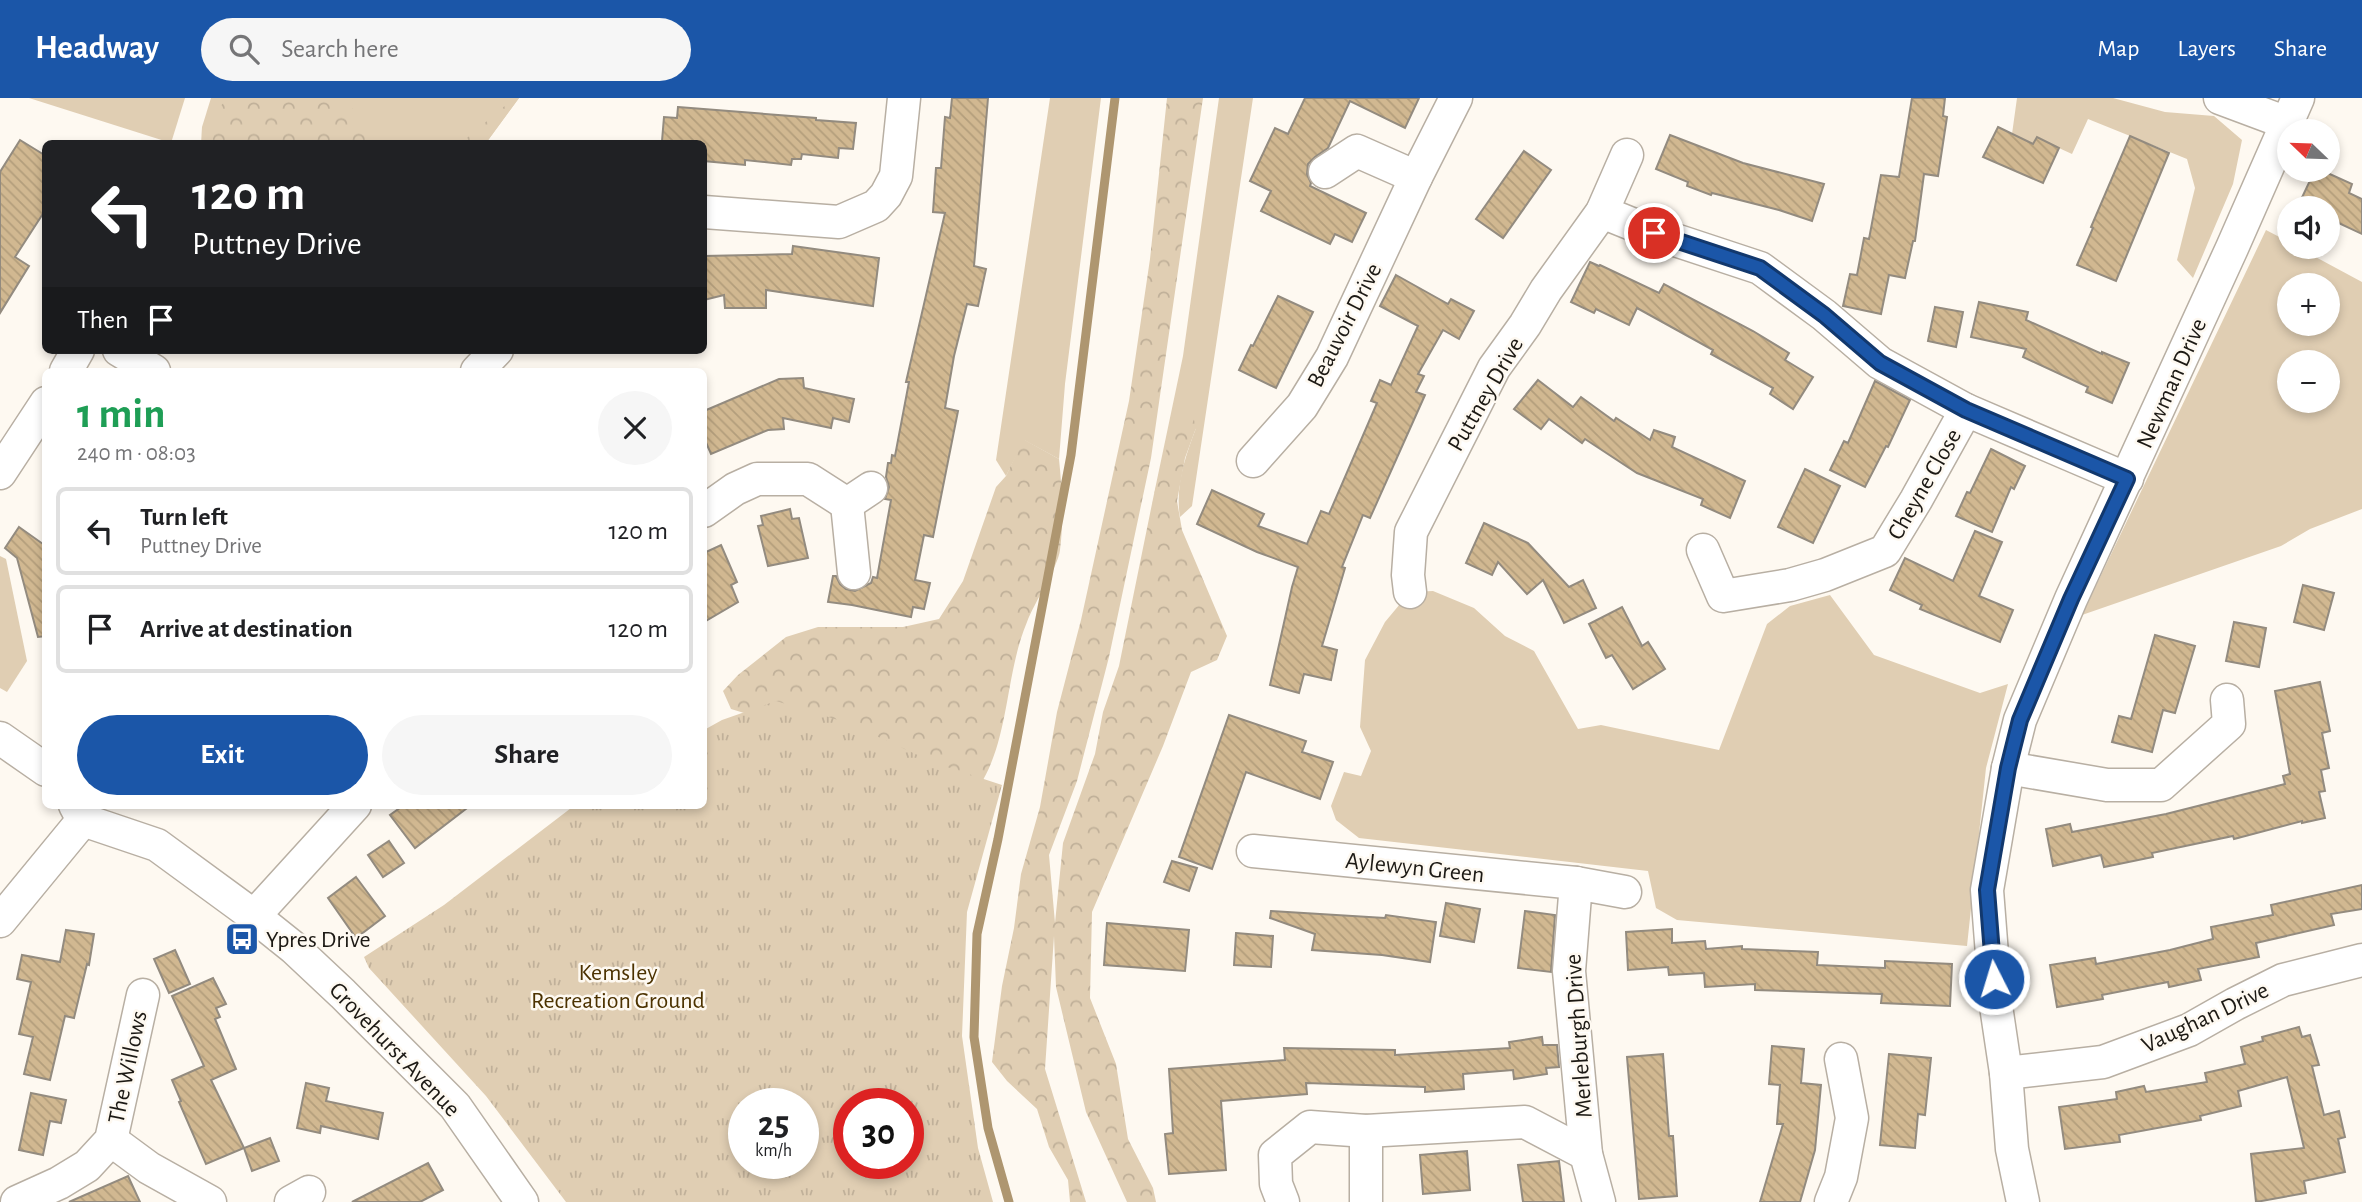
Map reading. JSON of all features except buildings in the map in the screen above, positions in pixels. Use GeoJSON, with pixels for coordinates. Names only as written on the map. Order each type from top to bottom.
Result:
{"type":"FeatureCollection","features":[{"type":"Feature","properties":{"kind":"street"},"geometry":{"type":"LineString","coordinates":[[707,212],[839,222],[876,206],[886,195],[895,176],[904,98]]}},
{"type":"Feature","properties":{"kind":"street","name":"Beauvoir Drive"},"geometry":{"type":"LineString","coordinates":[[1253,461],[1302,406],[1332,357],[1456,98]]}},
{"type":"Feature","properties":{"kind":"street"},"geometry":{"type":"LineString","coordinates":[[2220,98],[2292,111]]}},
{"type":"Feature","properties":{"kind":"street","name":"Newman Drive"},"geometry":{"type":"LineString","coordinates":[[2023,1202],[2012,1149],[2006,1073],[1996,1006],[1987,890],[2008,768],[2020,720],[2071,599],[2292,111]]}},
{"type":"Feature","properties":{"kind":"street"},"geometry":{"type":"LineString","coordinates":[[1325,172],[1357,151],[1416,177]]}},
{"type":"Feature","properties":{"kind":"street","name":"Puttney Drive"},"geometry":{"type":"LineString","coordinates":[[1410,592],[1408,575],[1411,532],[1494,369],[1602,212],[1627,155]]}},
{"type":"Feature","properties":{"kind":"street"},"geometry":{"type":"LineString","coordinates":[[1602,212],[1654,233],[1760,268],[1824,315],[1880,363],[1966,410],[2127,479]]}},
{"type":"Feature","properties":{"kind":"street"},"geometry":{"type":"LineString","coordinates":[[126,354],[149,368]]}},
{"type":"Feature","properties":{"kind":"street"},"geometry":{"type":"LineString","coordinates":[[480,368],[493,354]]}},
{"type":"Feature","properties":{"kind":"street"},"geometry":{"type":"LineString","coordinates":[[0,473],[42,409]]}},
{"type":"Feature","properties":{"kind":"street","name":"Cheyne Close"},"geometry":{"type":"LineString","coordinates":[[1703,550],[1723,596],[1790,585],[1825,575],[1885,551],[1966,410]]}},
{"type":"Feature","properties":{"kind":"street"},"geometry":{"type":"LineString","coordinates":[[707,510],[734,489],[757,479],[808,479],[859,496],[854,573]]}},
{"type":"Feature","properties":{"kind":"street"},"geometry":{"type":"LineString","coordinates":[[2008,768],[2107,785],[2161,786],[2229,724],[2227,700]]}},
{"type":"Feature","properties":{"kind":"street"},"geometry":{"type":"LineString","coordinates":[[0,738],[42,766]]}},
{"type":"Feature","properties":{"kind":"street"},"geometry":{"type":"LineString","coordinates":[[254,916],[351,809]]}},
{"type":"Feature","properties":{"kind":"street"},"geometry":{"type":"LineString","coordinates":[[0,921],[79,812]]}},
{"type":"Feature","properties":{"kind":"street","name":"Grovehurst Avenue"},"geometry":{"type":"LineString","coordinates":[[79,812],[157,845],[254,916],[343,994],[456,1106],[522,1202]]}},
{"type":"Feature","properties":{"kind":"street","name":"Aylewyn Green"},"geometry":{"type":"LineString","coordinates":[[1253,851],[1576,883]]}},
{"type":"Feature","properties":{"kind":"street"},"geometry":{"type":"LineString","coordinates":[[1576,883],[1625,892]]}},
{"type":"Feature","properties":{"kind":"street","name":"Merleburgh Drive"},"geometry":{"type":"LineString","coordinates":[[1576,883],[1569,971],[1586,1154],[1599,1202]]}},
{"type":"Feature","properties":{"kind":"street","name":"Vaughan Drive"},"geometry":{"type":"LineString","coordinates":[[2006,1073],[2103,1062],[2189,1030],[2283,980],[2362,960]]}},
{"type":"Feature","properties":{"kind":"street","name":"The Willows"},"geometry":{"type":"LineString","coordinates":[[17,1202],[59,1183],[87,1166],[111,1140],[142,995]]}},
{"type":"Feature","properties":{"kind":"street"},"geometry":{"type":"LineString","coordinates":[[1831,1202],[1840,1177],[1852,1118],[1840,1059]]}},
{"type":"Feature","properties":{"kind":"street","name":"Merleburgh Drive"},"geometry":{"type":"LineString","coordinates":[[1283,1202],[1276,1184],[1275,1155],[1310,1128],[1366,1131],[1525,1122],[1586,1154]]}},
{"type":"Feature","properties":{"kind":"street"},"geometry":{"type":"LineString","coordinates":[[1366,1131],[1366,1202]]}},
{"type":"Feature","properties":{"kind":"street","name":"The Willows"},"geometry":{"type":"LineString","coordinates":[[111,1140],[149,1168],[210,1202]]}},
{"type":"Feature","properties":{"kind":"green space"},"geometry":{"type":"Polygon","coordinates":[[[29,98],[185,98],[172,140],[162,140],[29,98]]]}},
{"type":"Feature","properties":{"kind":"green space"},"geometry":{"type":"Polygon","coordinates":[[[211,98],[519,98],[488,140],[201,140],[202,127],[211,98]]]}},
{"type":"Feature","properties":{"kind":"green space"},"geometry":{"type":"Polygon","coordinates":[[[227,98],[336,98],[351,105],[367,140],[213,140],[220,107],[227,98]]]}},
{"type":"Feature","properties":{"kind":"green space"},"geometry":{"type":"Polygon","coordinates":[[[510,98],[519,98],[488,140],[465,140],[507,104],[510,98]]]}},
{"type":"Feature","properties":{"kind":"green space"},"geometry":{"type":"Polygon","coordinates":[[[1050,98],[1101,98],[1065,384],[1059,459],[1024,440],[1006,476],[996,460],[1050,98]]]}},
{"type":"Feature","properties":{"kind":"green space"},"geometry":{"type":"Polygon","coordinates":[[[1167,98],[1203,98],[1151,458],[1109,657],[1077,781],[1049,855],[1055,923],[1063,843],[1095,754],[1103,712],[1119,666],[1154,494],[1172,430],[1191,408],[1196,428],[1185,458],[1177,501],[1182,530],[1227,636],[1217,660],[1191,672],[1163,746],[1092,912],[1090,998],[1116,1064],[1128,1139],[1153,1188],[1156,1202],[1127,1202],[1086,1112],[1056,987],[1054,936],[1045,1069],[1086,1202],[1070,1202],[1068,1180],[1049,1147],[1037,1109],[1007,1081],[992,1062],[1021,874],[1040,807],[1057,712],[1081,620],[1129,401],[1150,259],[1167,98]]]}},
{"type":"Feature","properties":{"kind":"green space"},"geometry":{"type":"Polygon","coordinates":[[[1219,98],[1253,98],[1192,506],[1180,517],[1180,483],[1196,428],[1154,494],[1183,356],[1219,98]]]}},
{"type":"Feature","properties":{"kind":"green space"},"geometry":{"type":"Polygon","coordinates":[[[2017,98],[2113,98],[2165,112],[2214,116],[2242,140],[2233,184],[2193,278],[2177,260],[2195,188],[2187,159],[2088,119],[2072,154],[2037,138],[2032,146],[2012,134],[2017,98]]]}},
{"type":"Feature","properties":{"kind":"green space"},"geometry":{"type":"Polygon","coordinates":[[[2266,230],[2277,236],[2277,259],[2319,259],[2362,282],[2362,509],[2310,529],[2281,546],[2082,615],[2266,230]]]}},
{"type":"Feature","properties":{"kind":"green space"},"geometry":{"type":"Polygon","coordinates":[[[1023,439],[1059,459],[1062,504],[1060,550],[1020,642],[997,747],[980,785],[731,709],[723,691],[738,675],[786,637],[818,627],[903,627],[939,619],[963,581],[996,487],[1006,476],[1023,439]]]}},
{"type":"Feature","properties":{"kind":"green space"},"geometry":{"type":"Polygon","coordinates":[[[0,556],[6,559],[27,661],[7,692],[0,688],[0,556]]]}},
{"type":"Feature","properties":{"kind":"green space"},"geometry":{"type":"Polygon","coordinates":[[[1433,591],[1474,608],[1505,636],[1534,651],[1578,729],[1601,725],[1719,750],[1767,624],[1790,606],[1830,595],[1874,655],[1980,693],[2008,684],[1986,768],[1967,946],[1677,920],[1656,908],[1648,871],[1359,838],[1336,820],[1331,806],[1344,772],[1361,776],[1371,751],[1360,727],[1365,660],[1385,622],[1410,592],[1433,591]]]}},
{"type":"Feature","properties":{"kind":"green space","name":"Kemsley Recreation Ground"},"geometry":{"type":"Polygon","coordinates":[[[776,701],[848,723],[935,763],[1002,785],[967,912],[962,1036],[978,1148],[993,1202],[566,1202],[486,1096],[369,968],[364,957],[444,905],[570,809],[707,809],[707,728],[722,720],[776,701]]]}},
{"type":"Feature","properties":{"kind":"waterway"},"geometry":{"type":"LineString","coordinates":[[1009,1202],[988,1128],[974,1037],[977,934],[998,839],[1071,455],[1115,98]]}},
{"type":"Feature","properties":{"kind":"place","name":"Ypres Drive"},"geometry":{"type":"Point","coordinates":[242,939]}},
{"type":"Feature","properties":{"kind":"route"},"geometry":{"type":"LineString","coordinates":[[1654,233],[1760,268],[1824,315],[1880,363],[1966,410],[2127,479],[2071,599],[2020,720],[2008,768],[1987,890],[1994,979]]}}]}
